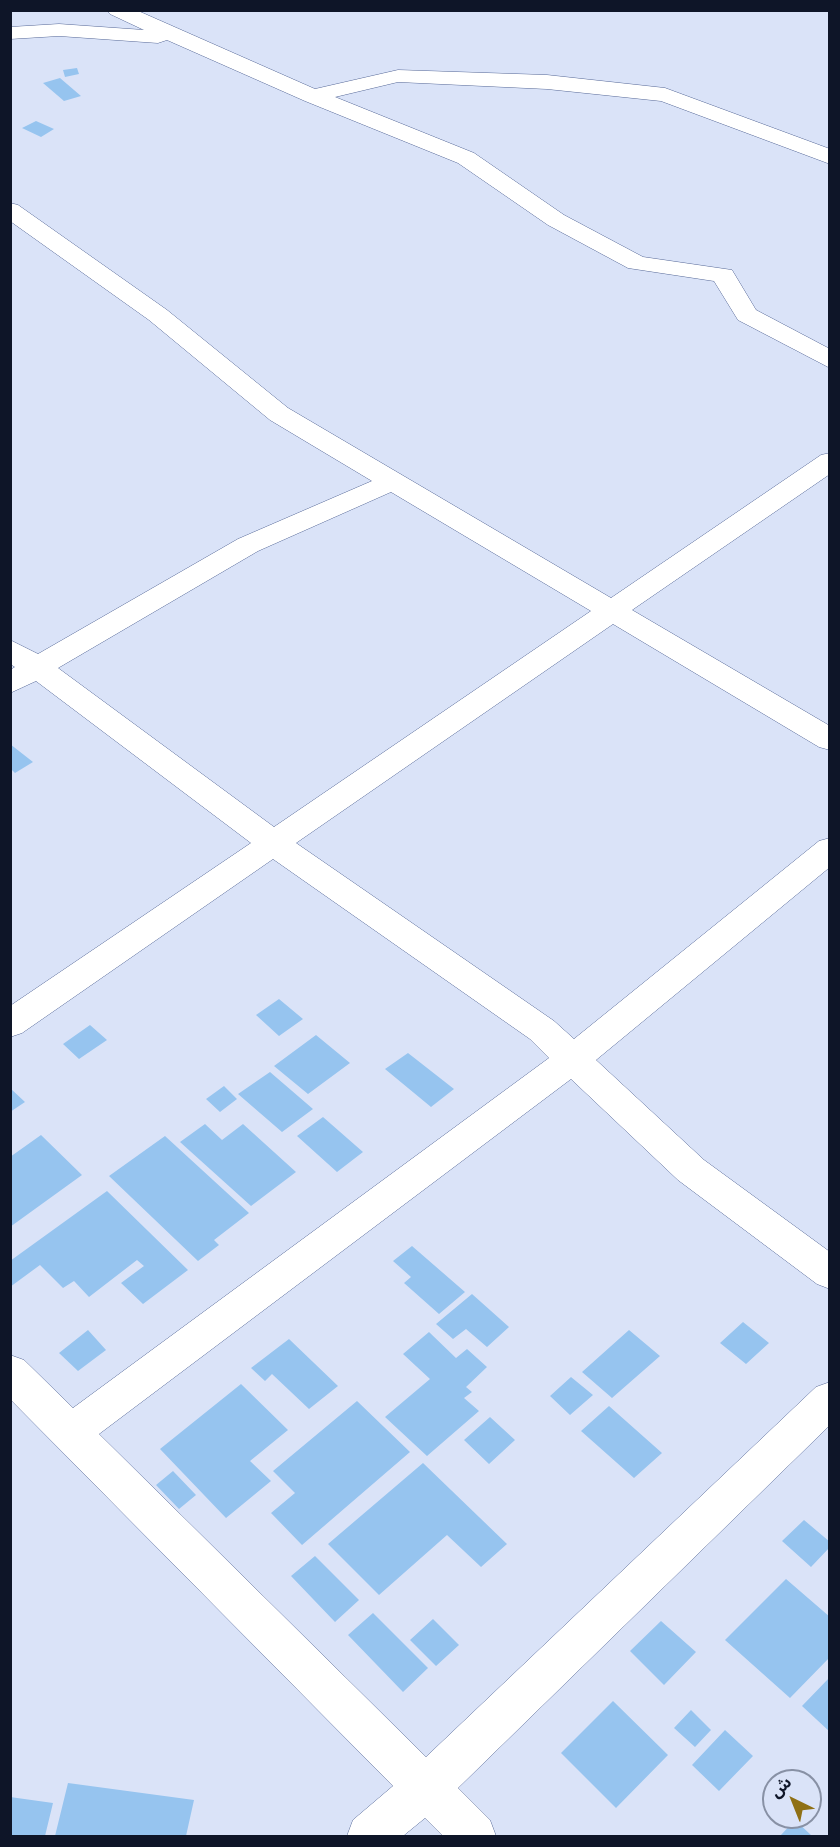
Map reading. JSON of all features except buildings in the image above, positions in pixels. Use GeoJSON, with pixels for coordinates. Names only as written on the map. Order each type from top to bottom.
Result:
{"type":"FeatureCollection","features":[{"type":"Feature","properties":{"kind":"street"},"geometry":{"type":"LineString","coordinates":[[117,10],[313,96],[466,158],[556,220],[637,263],[723,275],[747,315],[830,360]]}},
{"type":"Feature","properties":{"kind":"street"},"geometry":{"type":"LineString","coordinates":[[10,33],[59,30],[182,39]]}},
{"type":"Feature","properties":{"kind":"street"},"geometry":{"type":"LineString","coordinates":[[313,96],[398,76],[547,82],[665,95],[830,157]]}},
{"type":"Feature","properties":{"kind":"street"},"geometry":{"type":"LineString","coordinates":[[10,210],[158,315],[279,414],[830,740]]}},
{"type":"Feature","properties":{"kind":"street"},"geometry":{"type":"LineString","coordinates":[[10,1024],[612,609],[830,462]]}},
{"type":"Feature","properties":{"kind":"street"},"geometry":{"type":"LineString","coordinates":[[394,481],[248,545],[19,667],[542,1030],[691,1170],[830,1273]]}},
{"type":"Feature","properties":{"kind":"street"},"geometry":{"type":"LineString","coordinates":[[70,1432],[573,1059],[830,849]]}},
{"type":"Feature","properties":{"kind":"street"},"geometry":{"type":"LineString","coordinates":[[10,1372],[474,1836]]}},
{"type":"Feature","properties":{"kind":"street"},"geometry":{"type":"LineString","coordinates":[[369,1836],[426,1788],[830,1400]]}}]}
